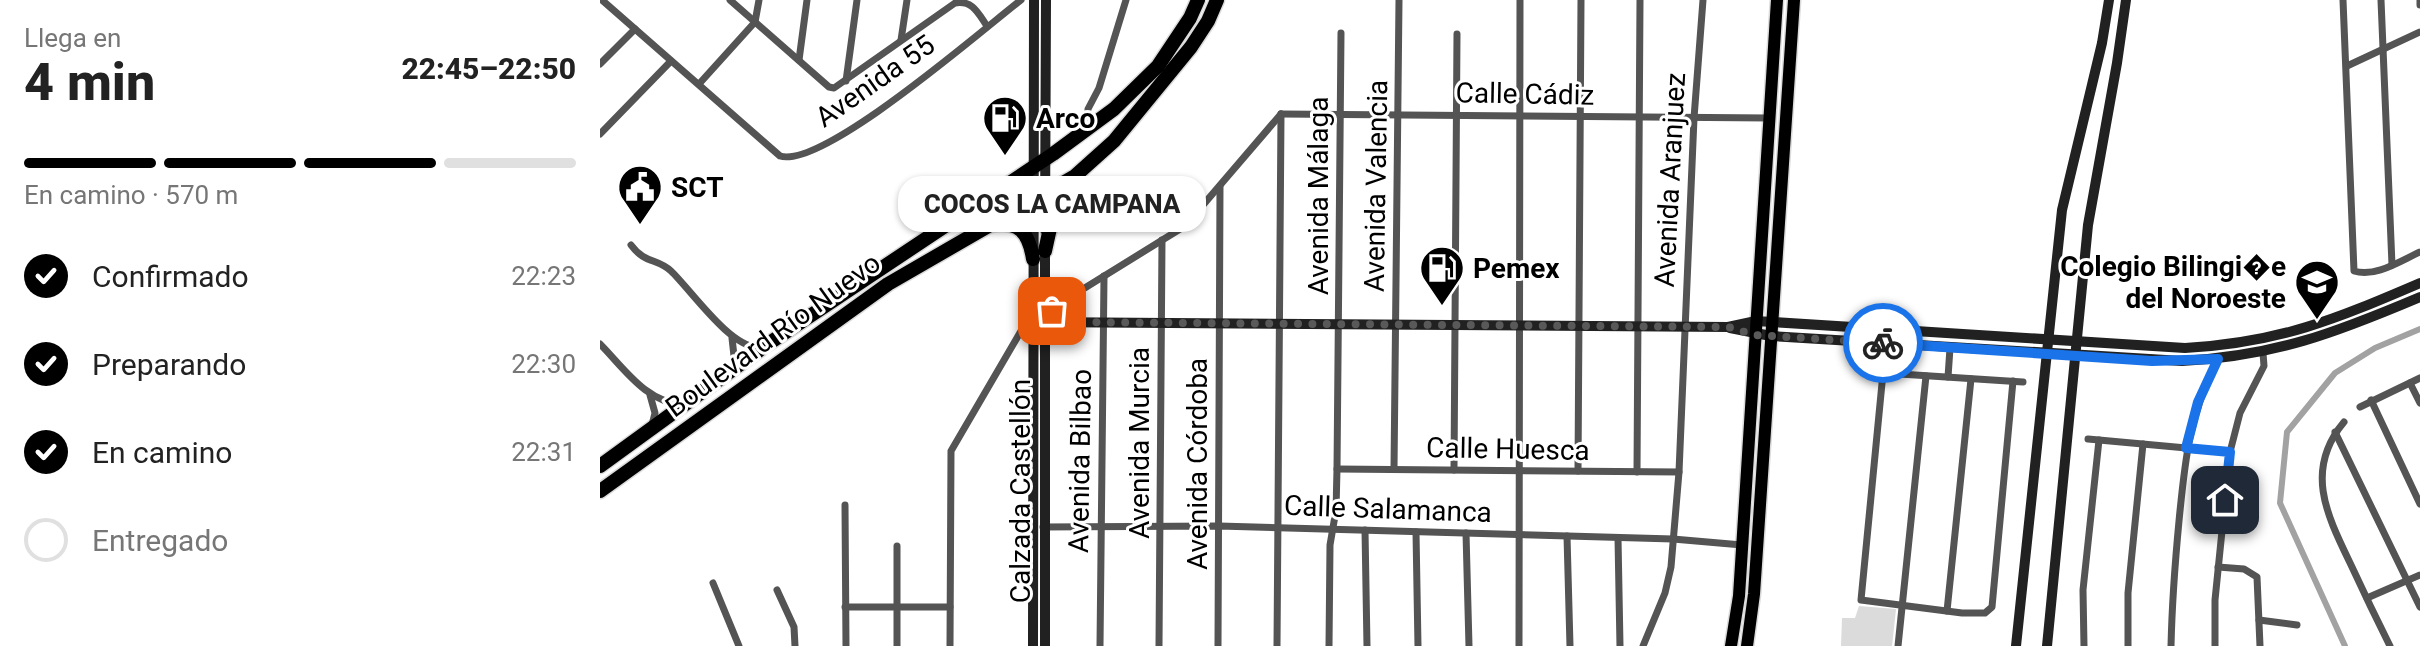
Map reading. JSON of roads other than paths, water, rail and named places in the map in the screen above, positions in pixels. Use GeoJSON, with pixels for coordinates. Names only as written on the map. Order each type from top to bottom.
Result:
{"type":"FeatureCollection","features":[{"type":"Feature","properties":{"kind":"highway","name":"Boulevard Río Nuevo"},"geometry":{"type":"LineString","coordinates":[[600,466],[765,346],[1087,129],[1136,90],[1158,66],[1190,18],[1198,0]]}},
{"type":"Feature","properties":{"kind":"highway","name":"Boulevard Río Nuevo"},"geometry":{"type":"LineString","coordinates":[[600,491],[888,284],[1075,176],[1114,141],[1191,47],[1217,0]]}},
{"type":"Feature","properties":{"kind":"highway"},"geometry":{"type":"LineString","coordinates":[[1039,255],[1055,211],[1075,176]]}},
{"type":"Feature","properties":{"kind":"highway"},"geometry":{"type":"LineString","coordinates":[[983,227],[998,224],[1016,227],[1029,239],[1039,255]]}},
{"type":"Feature","properties":{"kind":"highway"},"geometry":{"type":"LineString","coordinates":[[718,405],[738,382],[739,375],[735,369]]}},
{"type":"Feature","properties":{"kind":"main road","name":"Calzada Castellón"},"geometry":{"type":"LineString","coordinates":[[1033,646],[1042,322],[1034,0]]}},
{"type":"Feature","properties":{"kind":"main road","name":"Calzada Castellón"},"geometry":{"type":"LineString","coordinates":[[1039,163],[1046,0]]}},
{"type":"Feature","properties":{"kind":"main road"},"geometry":{"type":"LineString","coordinates":[[1731,646],[1739,596],[1777,0]]}},
{"type":"Feature","properties":{"kind":"main road"},"geometry":{"type":"LineString","coordinates":[[1747,646],[1754,594],[1794,0]]}},
{"type":"Feature","properties":{"kind":"main road"},"geometry":{"type":"LineString","coordinates":[[2016,646],[2062,210],[2102,43],[2109,0]]}},
{"type":"Feature","properties":{"kind":"main road"},"geometry":{"type":"LineString","coordinates":[[2047,646],[2090,211],[2126,0]]}},
{"type":"Feature","properties":{"kind":"main road"},"geometry":{"type":"LineString","coordinates":[[1042,322],[1728,327],[1756,321],[2185,348],[2272,338],[2337,319],[2420,283]]}},
{"type":"Feature","properties":{"kind":"main road"},"geometry":{"type":"LineString","coordinates":[[1728,327],[1755,335],[1950,348],[2152,361],[2218,359],[2263,353],[2331,334],[2420,297]]}},
{"type":"Feature","properties":{"kind":"main road","name":"Calzada Castellón"},"geometry":{"type":"LineString","coordinates":[[1038,527],[1045,646]]}},
{"type":"Feature","properties":{"kind":"street"},"geometry":{"type":"LineString","coordinates":[[602,0],[699,84],[755,22],[759,0]]}},
{"type":"Feature","properties":{"kind":"street"},"geometry":{"type":"LineString","coordinates":[[730,0],[829,87],[834,88],[959,2],[972,6],[987,26]]}},
{"type":"Feature","properties":{"kind":"street"},"geometry":{"type":"LineString","coordinates":[[799,60],[807,0]]}},
{"type":"Feature","properties":{"kind":"street"},"geometry":{"type":"LineString","coordinates":[[846,81],[857,0]]}},
{"type":"Feature","properties":{"kind":"street"},"geometry":{"type":"LineString","coordinates":[[901,40],[907,0]]}},
{"type":"Feature","properties":{"kind":"street","name":"Avenida 55"},"geometry":{"type":"LineString","coordinates":[[699,84],[780,156],[787,158],[814,150],[867,120],[1021,0]]}},
{"type":"Feature","properties":{"kind":"street"},"geometry":{"type":"LineString","coordinates":[[1087,129],[1088,109],[1099,88],[1126,0]]}},
{"type":"Feature","properties":{"kind":"street","name":"Avenida Valencia"},"geometry":{"type":"LineString","coordinates":[[1394,469],[1399,0]]}},
{"type":"Feature","properties":{"kind":"street"},"geometry":{"type":"LineString","coordinates":[[1519,646],[1520,0]]}},
{"type":"Feature","properties":{"kind":"street"},"geometry":{"type":"LineString","coordinates":[[1578,471],[1581,0]]}},
{"type":"Feature","properties":{"kind":"street"},"geometry":{"type":"LineString","coordinates":[[1637,472],[1640,0]]}},
{"type":"Feature","properties":{"kind":"street","name":"Avenida Aranjuez"},"geometry":{"type":"LineString","coordinates":[[1643,646],[1669,580],[1673,539],[1679,472],[1694,118],[1703,0]]}},
{"type":"Feature","properties":{"kind":"street"},"geometry":{"type":"LineString","coordinates":[[2343,0],[2354,271],[2367,273],[2420,252]]}},
{"type":"Feature","properties":{"kind":"street"},"geometry":{"type":"LineString","coordinates":[[2381,0],[2392,265]]}},
{"type":"Feature","properties":{"kind":"street"},"geometry":{"type":"LineString","coordinates":[[600,64],[635,29]]}},
{"type":"Feature","properties":{"kind":"street"},"geometry":{"type":"LineString","coordinates":[[2347,66],[2420,32]]}},
{"type":"Feature","properties":{"kind":"street","name":"Avenida Málaga"},"geometry":{"type":"LineString","coordinates":[[1329,646],[1337,469],[1341,33]]}},
{"type":"Feature","properties":{"kind":"street"},"geometry":{"type":"LineString","coordinates":[[1454,470],[1457,34]]}},
{"type":"Feature","properties":{"kind":"street"},"geometry":{"type":"LineString","coordinates":[[600,134],[671,61]]}},
{"type":"Feature","properties":{"kind":"street"},"geometry":{"type":"LineString","coordinates":[[950,646],[951,451],[1021,331],[1042,322],[1054,307],[1191,221],[1281,114]]}},
{"type":"Feature","properties":{"kind":"street"},"geometry":{"type":"LineString","coordinates":[[1277,646],[1281,114]]}},
{"type":"Feature","properties":{"kind":"street","name":"Calle Cádiz"},"geometry":{"type":"LineString","coordinates":[[1281,114],[1769,118]]}},
{"type":"Feature","properties":{"kind":"street","name":"Avenida Córdoba"},"geometry":{"type":"LineString","coordinates":[[1218,646],[1220,186]]}},
{"type":"Feature","properties":{"kind":"street","name":"Avenida Murcia"},"geometry":{"type":"LineString","coordinates":[[1159,646],[1162,240]]}},
{"type":"Feature","properties":{"kind":"street"},"geometry":{"type":"LineString","coordinates":[[631,245],[639,255],[668,268],[732,336],[748,347],[765,346]]}},
{"type":"Feature","properties":{"kind":"street","name":"Avenida Bilbao"},"geometry":{"type":"LineString","coordinates":[[1100,646],[1104,276]]}},
{"type":"Feature","properties":{"kind":"street"},"geometry":{"type":"LineString","coordinates":[[732,336],[736,353],[735,369]]}},
{"type":"Feature","properties":{"kind":"street"},"geometry":{"type":"LineString","coordinates":[[600,344],[649,393],[668,403],[689,403]]}},
{"type":"Feature","properties":{"kind":"street"},"geometry":{"type":"LineString","coordinates":[[1948,377],[1950,348]]}},
{"type":"Feature","properties":{"kind":"street"},"geometry":{"type":"LineString","coordinates":[[2215,646],[2218,567],[2230,452],[2240,413],[2264,366],[2263,353]]}},
{"type":"Feature","properties":{"kind":"street"},"geometry":{"type":"LineString","coordinates":[[2171,646],[2186,448],[2198,402],[2218,359]]}},
{"type":"Feature","properties":{"kind":"street"},"geometry":{"type":"LineString","coordinates":[[1869,372],[2023,382]]}},
{"type":"Feature","properties":{"kind":"street"},"geometry":{"type":"LineString","coordinates":[[1883,373],[1860,597],[1863,602],[1974,614],[1989,611],[1992,607],[2013,381]]}},
{"type":"Feature","properties":{"kind":"street"},"geometry":{"type":"LineString","coordinates":[[1898,646],[1926,376]]}},
{"type":"Feature","properties":{"kind":"street"},"geometry":{"type":"LineString","coordinates":[[2360,407],[2420,378]]}},
{"type":"Feature","properties":{"kind":"street"},"geometry":{"type":"LineString","coordinates":[[1947,611],[1971,379]]}},
{"type":"Feature","properties":{"kind":"street"},"geometry":{"type":"LineString","coordinates":[[2410,383],[2420,403]]}},
{"type":"Feature","properties":{"kind":"street"},"geometry":{"type":"LineString","coordinates":[[648,432],[655,413],[649,393]]}},
{"type":"Feature","properties":{"kind":"street"},"geometry":{"type":"LineString","coordinates":[[2371,400],[2420,504]]}},
{"type":"Feature","properties":{"kind":"street"},"geometry":{"type":"LineString","coordinates":[[2344,422],[2328,443],[2323,467],[2324,504],[2390,646]]}},
{"type":"Feature","properties":{"kind":"street"},"geometry":{"type":"LineString","coordinates":[[2335,432],[2420,607]]}},
{"type":"Feature","properties":{"kind":"street"},"geometry":{"type":"LineString","coordinates":[[2088,439],[2230,452]]}},
{"type":"Feature","properties":{"kind":"street"},"geometry":{"type":"LineString","coordinates":[[2084,646],[2083,590],[2099,440]]}},
{"type":"Feature","properties":{"kind":"street"},"geometry":{"type":"LineString","coordinates":[[2128,646],[2128,593],[2143,444]]}},
{"type":"Feature","properties":{"kind":"street","name":"Calle Huesca"},"geometry":{"type":"LineString","coordinates":[[1337,469],[1679,472]]}},
{"type":"Feature","properties":{"kind":"street"},"geometry":{"type":"LineString","coordinates":[[845,505],[846,646]]}},
{"type":"Feature","properties":{"kind":"street"},"geometry":{"type":"LineString","coordinates":[[2223,523],[2250,526]]}},
{"type":"Feature","properties":{"kind":"street","name":"Calle Salamanca"},"geometry":{"type":"LineString","coordinates":[[1038,527],[1219,526],[1673,539],[1742,545]]}},
{"type":"Feature","properties":{"kind":"street"},"geometry":{"type":"LineString","coordinates":[[1365,530],[1367,646]]}},
{"type":"Feature","properties":{"kind":"street"},"geometry":{"type":"LineString","coordinates":[[1416,532],[1418,646]]}},
{"type":"Feature","properties":{"kind":"street"},"geometry":{"type":"LineString","coordinates":[[1466,533],[1469,646]]}},
{"type":"Feature","properties":{"kind":"street"},"geometry":{"type":"LineString","coordinates":[[1567,536],[1570,646]]}},
{"type":"Feature","properties":{"kind":"street"},"geometry":{"type":"LineString","coordinates":[[1618,538],[1620,646]]}},
{"type":"Feature","properties":{"kind":"street"},"geometry":{"type":"LineString","coordinates":[[897,546],[897,646]]}},
{"type":"Feature","properties":{"kind":"street"},"geometry":{"type":"LineString","coordinates":[[2218,567],[2254,573],[2259,585],[2260,646]]}},
{"type":"Feature","properties":{"kind":"street"},"geometry":{"type":"LineString","coordinates":[[2367,598],[2420,575]]}},
{"type":"Feature","properties":{"kind":"street"},"geometry":{"type":"LineString","coordinates":[[713,583],[739,646]]}},
{"type":"Feature","properties":{"kind":"street"},"geometry":{"type":"LineString","coordinates":[[777,590],[794,627],[795,646]]}},
{"type":"Feature","properties":{"kind":"street"},"geometry":{"type":"LineString","coordinates":[[845,607],[950,607]]}},
{"type":"Feature","properties":{"kind":"street"},"geometry":{"type":"LineString","coordinates":[[2259,620],[2297,625]]}},
{"type":"Feature","properties":{"kind":"waterway"},"geometry":{"type":"LineString","coordinates":[[2345,646],[2280,503],[2287,432],[2335,373],[2375,348],[2420,329]]}},
{"type":"Feature","properties":{"kind":"place","name":"Arco"},"geometry":{"type":"Point","coordinates":[1005,157]}},
{"type":"Feature","properties":{"kind":"place","name":"SCT"},"geometry":{"type":"Point","coordinates":[640,226]}},
{"type":"Feature","properties":{"kind":"place","name":"Pemex"},"geometry":{"type":"Point","coordinates":[1442,307]}},
{"type":"Feature","properties":{"kind":"place","name":"COCOS LA CAMPANA"},"geometry":{"type":"Point","coordinates":[1052,311]}},
{"type":"Feature","properties":{"kind":"place","name":"Colegio Bilingi�e del Noroeste"},"geometry":{"type":"Point","coordinates":[2317,321]}}]}
